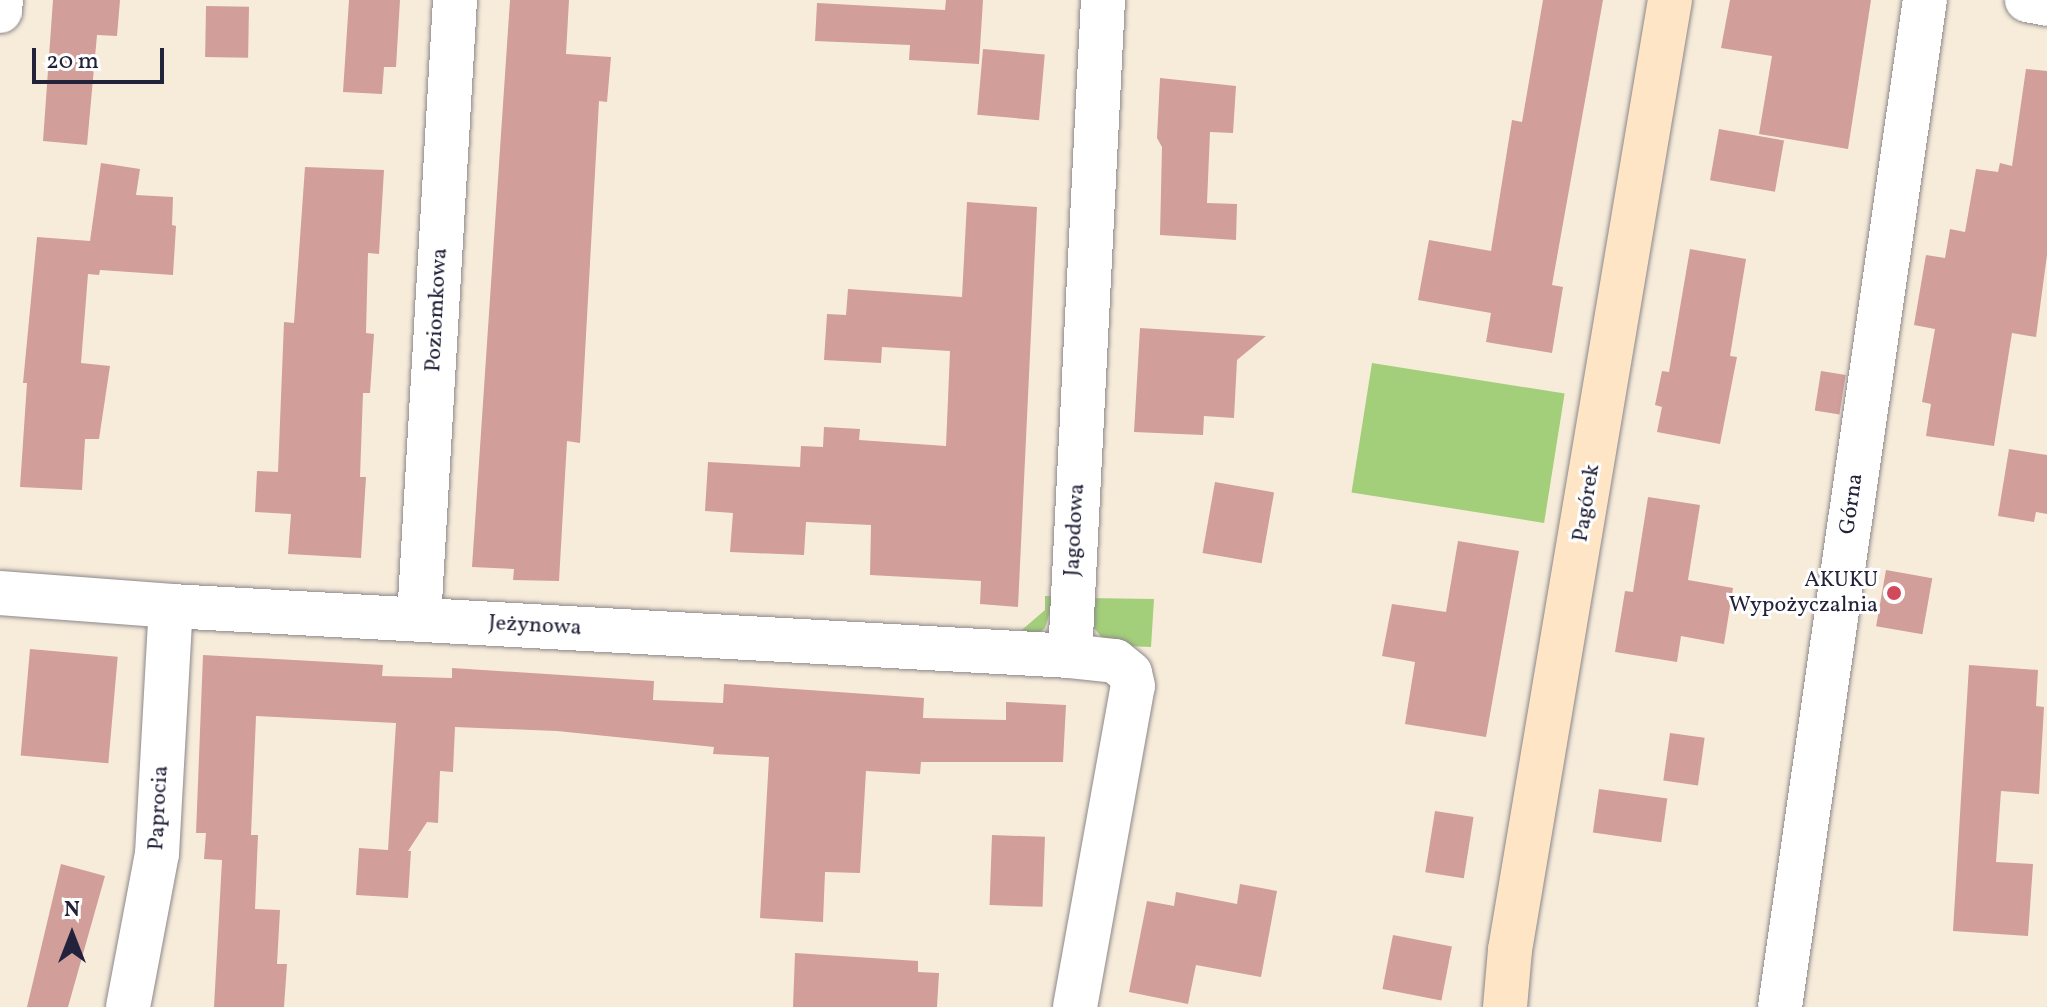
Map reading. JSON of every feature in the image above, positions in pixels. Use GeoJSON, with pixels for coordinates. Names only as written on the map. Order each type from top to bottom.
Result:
{"type":"FeatureCollection","features":[{"type":"Feature","properties":{"kind":"street"},"geometry":{"type":"LineString","coordinates":[[0,11],[1,0]]}},
{"type":"Feature","properties":{"kind":"street","name":"Poziomkowa"},"geometry":{"type":"LineString","coordinates":[[419,619],[455,0]]}},
{"type":"Feature","properties":{"kind":"street","name":"Jagodowa"},"geometry":{"type":"LineString","coordinates":[[1070,656],[1103,0]]}},
{"type":"Feature","properties":{"kind":"street","name":"Pagórek"},"geometry":{"type":"LineString","coordinates":[[1505,1007],[1510,950],[1670,0]]}},
{"type":"Feature","properties":{"kind":"street","name":"Górna"},"geometry":{"type":"LineString","coordinates":[[1780,1007],[1925,0]]}},
{"type":"Feature","properties":{"kind":"street"},"geometry":{"type":"LineString","coordinates":[[2027,0],[2047,4]]}},
{"type":"Feature","properties":{"kind":"street","name":"Jeżynowa"},"geometry":{"type":"LineString","coordinates":[[0,593],[171,606],[1070,656]]}},
{"type":"Feature","properties":{"kind":"street","name":"Paprocia"},"geometry":{"type":"LineString","coordinates":[[128,1007],[155,867],[171,606]]}},
{"type":"Feature","properties":{"kind":"street"},"geometry":{"type":"LineString","coordinates":[[1070,656],[1115,661],[1130,673],[1133,686],[1075,1007]]}},
{"type":"Feature","properties":{"kind":"green space"},"geometry":{"type":"Polygon","coordinates":[[[1372,363],[1565,394],[1544,523],[1352,492],[1372,363]]]}},
{"type":"Feature","properties":{"kind":"green space"},"geometry":{"type":"Polygon","coordinates":[[[1045,596],[1055,596],[1045,628],[1038,634],[1016,635],[1045,610],[1045,596]]]}},
{"type":"Feature","properties":{"kind":"green space"},"geometry":{"type":"Polygon","coordinates":[[[1086,598],[1154,599],[1151,647],[1127,646],[1103,639],[1089,622],[1086,598]]]}},
{"type":"Feature","properties":{"kind":"building"},"geometry":{"type":"Polygon","coordinates":[[[53,0],[120,0],[117,36],[97,35],[87,145],[43,141],[53,0]]]}},
{"type":"Feature","properties":{"kind":"building"},"geometry":{"type":"Polygon","coordinates":[[[349,0],[400,0],[396,67],[384,67],[382,94],[343,92],[349,0]]]}},
{"type":"Feature","properties":{"kind":"building"},"geometry":{"type":"Polygon","coordinates":[[[510,0],[569,0],[566,54],[611,57],[607,102],[599,101],[580,443],[567,441],[559,581],[513,580],[514,569],[472,567],[510,0]]]}},
{"type":"Feature","properties":{"kind":"building"},"geometry":{"type":"Polygon","coordinates":[[[946,0],[983,0],[979,64],[909,60],[910,45],[815,41],[817,3],[945,10],[946,0]]]}},
{"type":"Feature","properties":{"kind":"building"},"geometry":{"type":"Polygon","coordinates":[[[1543,0],[1603,0],[1552,285],[1563,287],[1552,353],[1486,342],[1491,313],[1418,300],[1429,240],[1491,251],[1512,120],[1522,122],[1543,0]]]}},
{"type":"Feature","properties":{"kind":"building"},"geometry":{"type":"Polygon","coordinates":[[[1730,0],[1871,0],[1848,149],[1759,134],[1772,56],[1721,48],[1730,0]]]}},
{"type":"Feature","properties":{"kind":"building"},"geometry":{"type":"Polygon","coordinates":[[[206,6],[249,7],[248,58],[205,57],[206,6]]]}},
{"type":"Feature","properties":{"kind":"building"},"geometry":{"type":"Polygon","coordinates":[[[983,49],[1045,54],[1039,120],[977,115],[983,49]]]}},
{"type":"Feature","properties":{"kind":"building"},"geometry":{"type":"Polygon","coordinates":[[[2026,69],[2047,71],[2047,255],[2036,337],[2012,333],[1994,446],[1926,436],[1931,404],[1922,402],[1935,329],[1914,325],[1926,255],[1945,258],[1950,229],[1965,232],[1976,169],[1998,172],[2000,163],[2012,166],[2026,69]]]}},
{"type":"Feature","properties":{"kind":"building"},"geometry":{"type":"Polygon","coordinates":[[[1160,78],[1236,86],[1233,133],[1210,132],[1207,203],[1237,204],[1236,240],[1160,235],[1162,147],[1157,138],[1160,78]]]}},
{"type":"Feature","properties":{"kind":"building"},"geometry":{"type":"Polygon","coordinates":[[[1719,129],[1784,140],[1775,192],[1710,180],[1719,129]]]}},
{"type":"Feature","properties":{"kind":"building"},"geometry":{"type":"Polygon","coordinates":[[[101,163],[140,169],[136,195],[173,197],[172,225],[176,226],[173,275],[100,270],[99,275],[88,274],[81,363],[110,366],[99,439],[85,439],[82,490],[20,487],[27,383],[23,383],[37,237],[90,241],[101,163]]]}},
{"type":"Feature","properties":{"kind":"building"},"geometry":{"type":"Polygon","coordinates":[[[305,167],[384,170],[379,254],[368,253],[366,333],[374,334],[370,393],[363,393],[360,477],[366,477],[361,558],[288,554],[291,514],[255,512],[257,471],[278,472],[284,322],[294,323],[305,167]]]}},
{"type":"Feature","properties":{"kind":"building"},"geometry":{"type":"Polygon","coordinates":[[[967,202],[1037,207],[1018,607],[980,604],[981,581],[870,575],[871,525],[806,522],[804,555],[730,552],[733,513],[705,511],[708,462],[800,467],[801,446],[823,447],[824,427],[860,429],[859,440],[946,446],[950,351],[882,347],[881,363],[824,360],[827,314],[846,315],[848,289],[962,297],[967,202]]]}},
{"type":"Feature","properties":{"kind":"building"},"geometry":{"type":"Polygon","coordinates":[[[1690,249],[1746,259],[1730,356],[1737,357],[1720,444],[1657,432],[1662,407],[1655,405],[1662,371],[1669,372],[1690,249]]]}},
{"type":"Feature","properties":{"kind":"building"},"geometry":{"type":"Polygon","coordinates":[[[1140,328],[1266,336],[1237,360],[1234,418],[1204,416],[1203,435],[1134,432],[1140,328]]]}},
{"type":"Feature","properties":{"kind":"building"},"geometry":{"type":"Polygon","coordinates":[[[1821,371],[1846,375],[1839,414],[1815,411],[1821,371]]]}},
{"type":"Feature","properties":{"kind":"building"},"geometry":{"type":"Polygon","coordinates":[[[2009,449],[2047,455],[2047,514],[2036,512],[2034,522],[1998,516],[2009,449]]]}},
{"type":"Feature","properties":{"kind":"building"},"geometry":{"type":"Polygon","coordinates":[[[1215,482],[1274,492],[1262,563],[1202,553],[1215,482]]]}},
{"type":"Feature","properties":{"kind":"building"},"geometry":{"type":"Polygon","coordinates":[[[1648,497],[1700,505],[1688,580],[1733,588],[1724,644],[1681,636],[1677,662],[1615,652],[1625,591],[1633,592],[1648,497]]]}},
{"type":"Feature","properties":{"kind":"building"},"geometry":{"type":"Polygon","coordinates":[[[1458,541],[1519,551],[1486,737],[1405,724],[1415,662],[1382,656],[1392,604],[1446,612],[1458,541]]]}},
{"type":"Feature","properties":{"kind":"building"},"geometry":{"type":"Polygon","coordinates":[[[1886,570],[1932,578],[1922,634],[1876,626],[1886,570]]]}},
{"type":"Feature","properties":{"kind":"building"},"geometry":{"type":"Polygon","coordinates":[[[30,649],[118,657],[108,763],[21,756],[30,649]]]}},
{"type":"Feature","properties":{"kind":"building"},"geometry":{"type":"Polygon","coordinates":[[[203,655],[383,665],[382,676],[452,678],[452,668],[654,681],[653,700],[723,703],[724,684],[924,698],[923,718],[1006,720],[1006,702],[1066,705],[1063,762],[921,762],[920,774],[866,771],[860,873],[825,872],[823,922],[760,918],[769,757],[713,754],[714,747],[557,731],[455,727],[453,772],[440,771],[438,823],[427,822],[408,851],[411,851],[408,898],[356,895],[359,848],[388,850],[396,723],[256,716],[251,835],[258,835],[255,909],[280,910],[277,964],[287,964],[284,1007],[214,1007],[222,860],[204,859],[206,833],[196,833],[203,655]]]}},
{"type":"Feature","properties":{"kind":"building"},"geometry":{"type":"Polygon","coordinates":[[[1969,665],[2038,670],[2036,706],[2044,707],[2039,794],[2001,791],[1996,862],[2033,864],[2028,936],[1953,931],[1969,665]]]}},
{"type":"Feature","properties":{"kind":"building"},"geometry":{"type":"Polygon","coordinates":[[[1670,733],[1705,738],[1698,785],[1663,781],[1670,733]]]}},
{"type":"Feature","properties":{"kind":"building"},"geometry":{"type":"Polygon","coordinates":[[[1599,789],[1667,799],[1661,842],[1593,833],[1599,789]]]}},
{"type":"Feature","properties":{"kind":"building"},"geometry":{"type":"Polygon","coordinates":[[[1435,811],[1474,817],[1464,878],[1425,872],[1435,811]]]}},
{"type":"Feature","properties":{"kind":"building"},"geometry":{"type":"Polygon","coordinates":[[[992,835],[1045,837],[1043,907],[990,905],[992,835]]]}},
{"type":"Feature","properties":{"kind":"building"},"geometry":{"type":"Polygon","coordinates":[[[61,864],[105,876],[68,1007],[27,1007],[61,864]]]}},
{"type":"Feature","properties":{"kind":"building"},"geometry":{"type":"Polygon","coordinates":[[[1240,884],[1277,891],[1261,977],[1196,965],[1188,1004],[1129,992],[1147,901],[1174,906],[1176,892],[1237,904],[1240,884]]]}},
{"type":"Feature","properties":{"kind":"building"},"geometry":{"type":"Polygon","coordinates":[[[1393,935],[1452,946],[1441,1000],[1383,989],[1393,935]]]}},
{"type":"Feature","properties":{"kind":"building"},"geometry":{"type":"Polygon","coordinates":[[[795,953],[918,961],[918,972],[939,973],[937,1007],[793,1007],[795,953]]]}},
{"type":"Feature","properties":{"kind":"place","name":"AKUKU Wypożyczalnia"},"geometry":{"type":"Point","coordinates":[1894,593]}}]}
